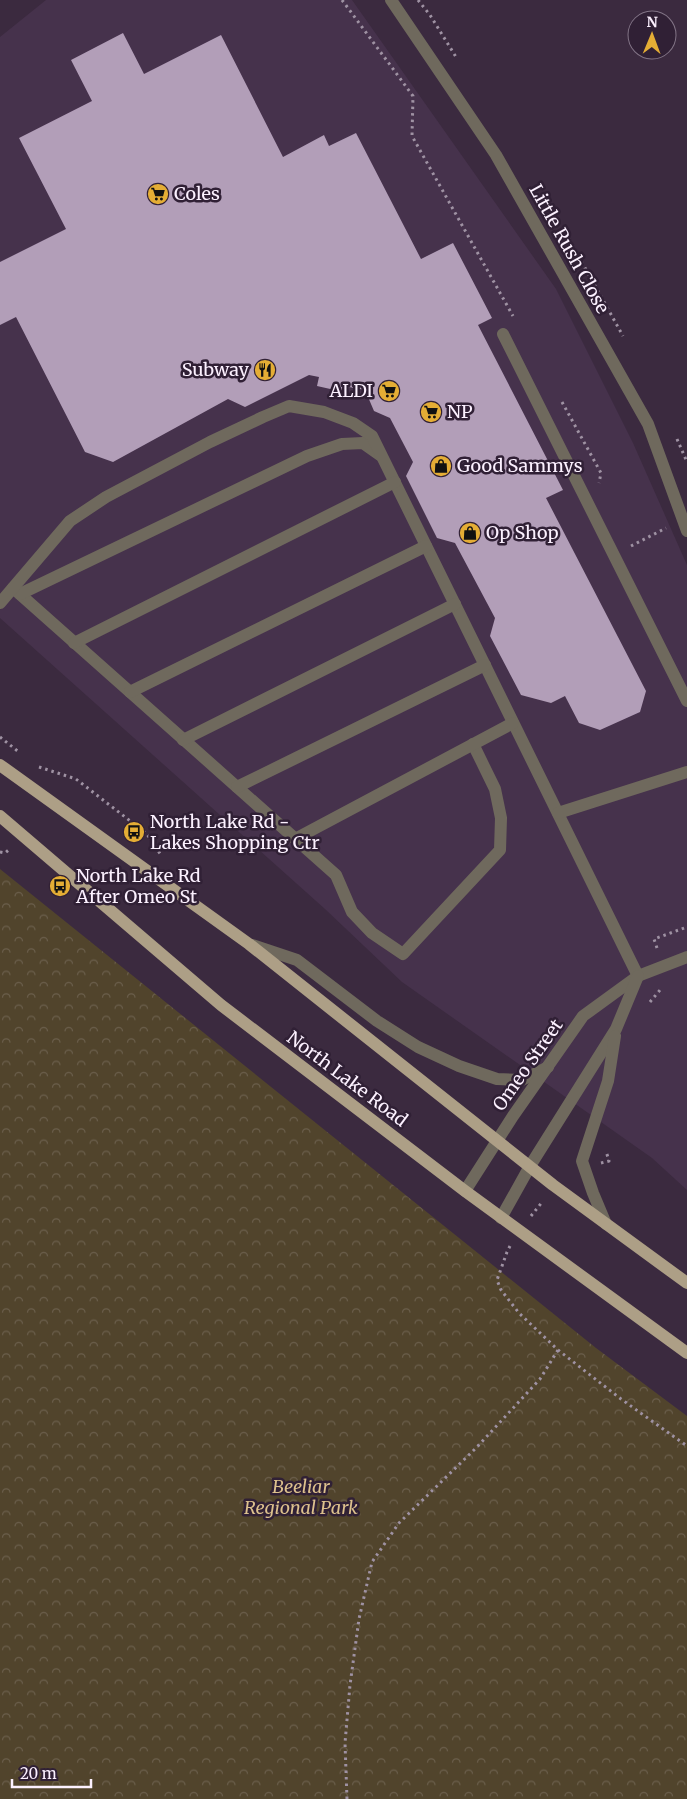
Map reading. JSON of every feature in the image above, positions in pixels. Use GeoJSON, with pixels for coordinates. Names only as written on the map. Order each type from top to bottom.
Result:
{"type":"FeatureCollection","features":[{"type":"Feature","properties":{"kind":"main road"},"geometry":{"type":"LineString","coordinates":[[0,765],[249,944],[553,1185],[687,1283]]}},
{"type":"Feature","properties":{"kind":"main road","name":"North Lake Road"},"geometry":{"type":"LineString","coordinates":[[0,816],[221,1005],[501,1218],[687,1353]]}},
{"type":"Feature","properties":{"kind":"street","name":"Little Rush Close"},"geometry":{"type":"LineString","coordinates":[[391,0],[496,156],[648,424],[687,531]]}},
{"type":"Feature","properties":{"kind":"street"},"geometry":{"type":"LineString","coordinates":[[503,334],[687,701]]}},
{"type":"Feature","properties":{"kind":"street"},"geometry":{"type":"LineString","coordinates":[[16,591],[70,521],[106,497],[166,465],[210,442],[289,406],[324,412],[353,423],[372,436],[638,976],[616,1029],[530,1166],[501,1218]]}},
{"type":"Feature","properties":{"kind":"street"},"geometry":{"type":"LineString","coordinates":[[0,603],[16,591],[307,456],[342,444],[364,443],[382,457]]}},
{"type":"Feature","properties":{"kind":"street"},"geometry":{"type":"LineString","coordinates":[[74,643],[395,482]]}},
{"type":"Feature","properties":{"kind":"street"},"geometry":{"type":"LineString","coordinates":[[130,692],[426,546]]}},
{"type":"Feature","properties":{"kind":"street"},"geometry":{"type":"LineString","coordinates":[[16,591],[336,875],[352,912],[372,934],[403,954],[500,850],[501,818],[495,789],[473,744]]}},
{"type":"Feature","properties":{"kind":"street"},"geometry":{"type":"LineString","coordinates":[[183,740],[454,604]]}},
{"type":"Feature","properties":{"kind":"street"},"geometry":{"type":"LineString","coordinates":[[237,787],[485,665]]}},
{"type":"Feature","properties":{"kind":"street"},"geometry":{"type":"LineString","coordinates":[[295,839],[513,723]]}},
{"type":"Feature","properties":{"kind":"street"},"geometry":{"type":"LineString","coordinates":[[558,813],[687,772]]}},
{"type":"Feature","properties":{"kind":"street"},"geometry":{"type":"LineString","coordinates":[[249,944],[297,960],[378,1021],[418,1047],[459,1066],[497,1079],[522,1080],[548,1067]]}},
{"type":"Feature","properties":{"kind":"street","name":"Omeo Street"},"geometry":{"type":"LineString","coordinates":[[465,1191],[583,1016],[638,976],[687,958]]}},
{"type":"Feature","properties":{"kind":"street"},"geometry":{"type":"LineString","coordinates":[[606,1224],[582,1161],[608,1080],[616,1029]]}},
{"type":"Feature","properties":{"kind":"path"},"geometry":{"type":"LineString","coordinates":[[342,0],[413,96],[412,136],[514,318]]}},
{"type":"Feature","properties":{"kind":"path"},"geometry":{"type":"LineString","coordinates":[[558,395],[602,473],[598,488]]}},
{"type":"Feature","properties":{"kind":"path"},"geometry":{"type":"LineString","coordinates":[[624,549],[673,524]]}},
{"type":"Feature","properties":{"kind":"path"},"geometry":{"type":"LineString","coordinates":[[553,1185],[507,1252],[497,1280],[501,1290],[518,1313],[558,1350],[621,1399],[687,1446]]}},
{"type":"Feature","properties":{"kind":"path"},"geometry":{"type":"LineString","coordinates":[[347,1799],[345,1743],[350,1685],[359,1619],[372,1562],[399,1523],[477,1448],[540,1379],[558,1350]]}},
{"type":"Feature","properties":{"kind":"shaded area"},"geometry":{"type":"Polygon","coordinates":[[[46,0],[352,0],[556,289],[633,443],[687,565],[687,1190],[652,1158],[402,982],[325,909],[0,618],[0,37],[46,0]]]}},
{"type":"Feature","properties":{"kind":"green space","name":"Beeliar Regional Park"},"geometry":{"type":"Polygon","coordinates":[[[0,869],[596,1348],[687,1416],[687,1799],[0,1799],[0,869]]]}},
{"type":"Feature","properties":{"kind":"building"},"geometry":{"type":"Polygon","coordinates":[[[123,33],[144,74],[221,35],[283,157],[324,135],[329,146],[356,133],[421,259],[453,243],[492,318],[478,325],[563,490],[546,498],[646,691],[640,712],[600,730],[579,723],[565,696],[551,703],[521,695],[490,636],[495,618],[455,543],[437,538],[406,476],[413,462],[390,418],[374,411],[365,390],[349,387],[348,393],[317,386],[319,377],[309,375],[245,407],[228,399],[113,462],[85,452],[16,317],[0,325],[0,262],[66,229],[19,138],[92,101],[71,60],[123,33]]]}},
{"type":"Feature","properties":{"kind":"place","name":"Coles"},"geometry":{"type":"Point","coordinates":[158,194]}},
{"type":"Feature","properties":{"kind":"place","name":"Subway"},"geometry":{"type":"Point","coordinates":[265,370]}},
{"type":"Feature","properties":{"kind":"place","name":"ALDI"},"geometry":{"type":"Point","coordinates":[389,391]}},
{"type":"Feature","properties":{"kind":"place","name":"NP"},"geometry":{"type":"Point","coordinates":[431,412]}},
{"type":"Feature","properties":{"kind":"place","name":"Good Sammys"},"geometry":{"type":"Point","coordinates":[441,466]}},
{"type":"Feature","properties":{"kind":"place","name":"Op Shop"},"geometry":{"type":"Point","coordinates":[470,533]}},
{"type":"Feature","properties":{"kind":"place","name":"North Lake Rd - Lakes Shopping Ctr"},"geometry":{"type":"Point","coordinates":[134,832]}},
{"type":"Feature","properties":{"kind":"place","name":"North Lake Rd After Omeo St"},"geometry":{"type":"Point","coordinates":[60,886]}}]}
